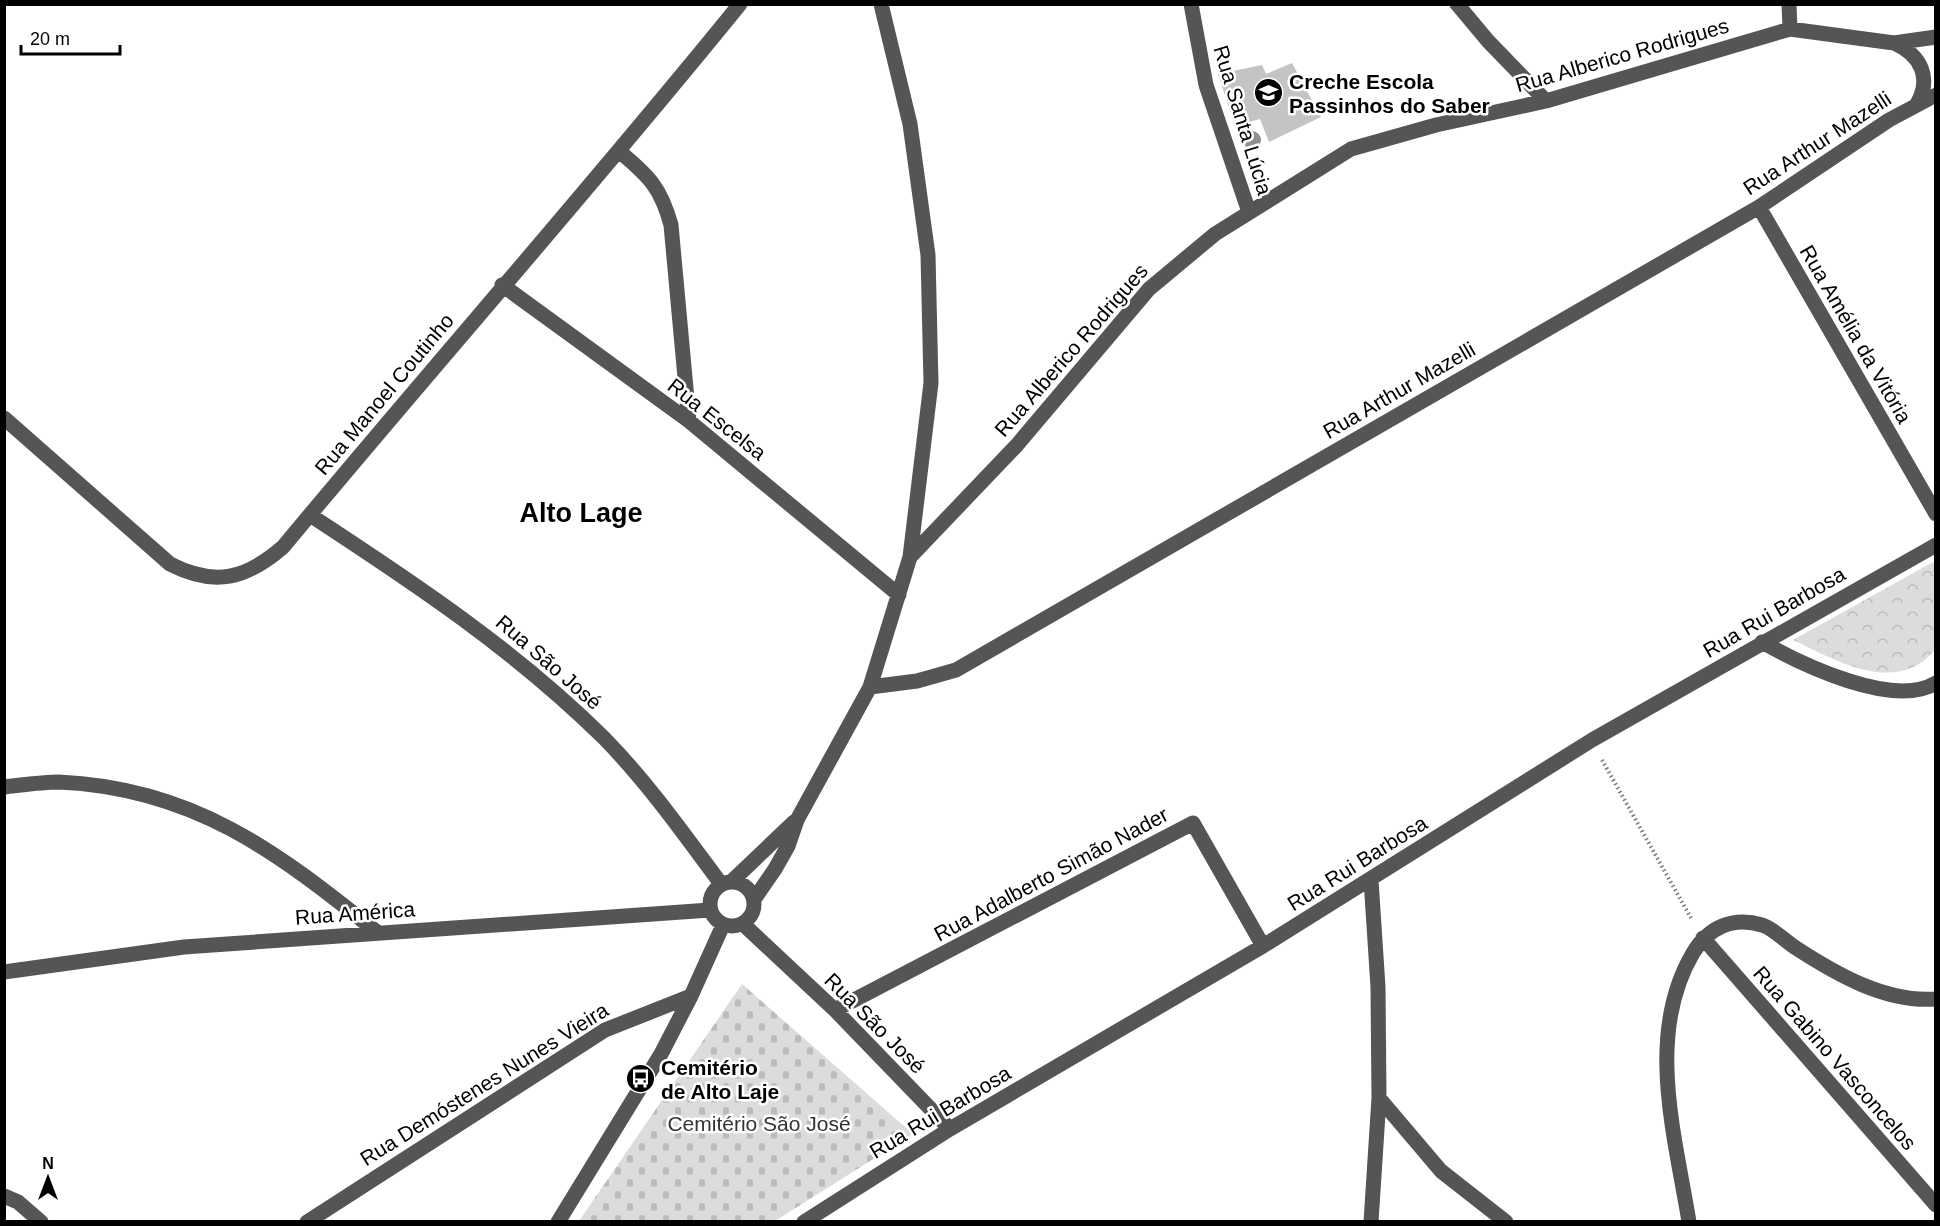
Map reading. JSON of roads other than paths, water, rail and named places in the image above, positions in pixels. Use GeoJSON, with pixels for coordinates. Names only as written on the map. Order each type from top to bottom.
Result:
{"type":"FeatureCollection","features":[{"type":"Feature","properties":{"kind":"street","name":"Rua Manoel Coutinho"},"geometry":{"type":"LineString","coordinates":[[4,418],[170,564],[186,572],[216,578],[245,573],[264,563],[283,547],[502,285],[620,152],[740,4]]}},
{"type":"Feature","properties":{"kind":"street"},"geometry":{"type":"LineString","coordinates":[[754,898],[779,861],[796,820],[870,687],[910,557],[931,382],[928,255],[910,124],[881,4]]}},
{"type":"Feature","properties":{"kind":"street","name":"Rua Santa Lúcia"},"geometry":{"type":"LineString","coordinates":[[1191,4],[1206,85],[1249,212]]}},
{"type":"Feature","properties":{"kind":"street"},"geometry":{"type":"LineString","coordinates":[[1457,4],[1488,41],[1546,100]]}},
{"type":"Feature","properties":{"kind":"street"},"geometry":{"type":"LineString","coordinates":[[1789,4],[1790,28]]}},
{"type":"Feature","properties":{"kind":"street","name":"Rua Alberico Rodrigues"},"geometry":{"type":"LineString","coordinates":[[910,557],[1017,445],[1149,289],[1215,234],[1351,149],[1436,125],[1546,100],[1790,28],[1894,43],[1935,37]]}},
{"type":"Feature","properties":{"kind":"street"},"geometry":{"type":"LineString","coordinates":[[1894,43],[1916,57],[1922,68],[1923,93],[1917,104]]}},
{"type":"Feature","properties":{"kind":"street","name":"Rua Arthur Mazelli"},"geometry":{"type":"LineString","coordinates":[[870,687],[917,681],[956,670],[1759,207],[1889,120],[1935,95]]}},
{"type":"Feature","properties":{"kind":"street"},"geometry":{"type":"LineString","coordinates":[[620,152],[648,175],[663,198],[670,225],[689,420]]}},
{"type":"Feature","properties":{"kind":"street","name":"Rua Amélia da Vitória"},"geometry":{"type":"LineString","coordinates":[[1759,207],[1935,514]]}},
{"type":"Feature","properties":{"kind":"street","name":"Rua Escelsa"},"geometry":{"type":"LineString","coordinates":[[502,285],[689,420],[899,595]]}},
{"type":"Feature","properties":{"kind":"street","name":"Rua São José"},"geometry":{"type":"LineString","coordinates":[[310,514],[433,595],[530,668],[606,740],[648,787],[726,883]]}},
{"type":"Feature","properties":{"kind":"street","name":"Rua Rui Barbosa"},"geometry":{"type":"LineString","coordinates":[[804,1221],[950,1129],[1263,946],[1592,741],[1935,545]]}},
{"type":"Feature","properties":{"kind":"street"},"geometry":{"type":"LineString","coordinates":[[1762,642],[1791,658],[1861,684],[1909,689],[1935,682]]}},
{"type":"Feature","properties":{"kind":"street"},"geometry":{"type":"LineString","coordinates":[[4,787],[58,782],[147,795],[189,808],[264,847],[307,876],[377,932]]}},
{"type":"Feature","properties":{"kind":"street"},"geometry":{"type":"LineString","coordinates":[[726,883],[742,884],[754,898],[755,908],[751,918],[733,927],[723,925],[715,919],[710,910],[710,900],[714,891],[726,883],[796,820]]}},
{"type":"Feature","properties":{"kind":"street","name":"Rua Adalberto Simão Nader"},"geometry":{"type":"LineString","coordinates":[[835,1010],[1193,823],[1263,946]]}},
{"type":"Feature","properties":{"kind":"street"},"geometry":{"type":"LineString","coordinates":[[1371,880],[1378,987],[1379,1098],[1371,1221]]}},
{"type":"Feature","properties":{"kind":"street","name":"Rua América"},"geometry":{"type":"LineString","coordinates":[[4,972],[184,947],[710,910]]}},
{"type":"Feature","properties":{"kind":"street","name":"Rua São José"},"geometry":{"type":"LineString","coordinates":[[743,924],[835,1010],[950,1129]]}},
{"type":"Feature","properties":{"kind":"street"},"geometry":{"type":"LineString","coordinates":[[558,1221],[661,1054],[691,996],[723,925]]}},
{"type":"Feature","properties":{"kind":"street"},"geometry":{"type":"LineString","coordinates":[[1689,1221],[1667,1084],[1667,1044],[1680,979],[1702,938],[1723,925],[1763,925],[1826,968],[1862,984],[1892,995],[1935,999]]}},
{"type":"Feature","properties":{"kind":"street","name":"Rua Gabino Vasconcelos"},"geometry":{"type":"LineString","coordinates":[[1702,938],[1935,1205]]}},
{"type":"Feature","properties":{"kind":"street","name":"Rua Demóstenes Nunes Vieira"},"geometry":{"type":"LineString","coordinates":[[306,1221],[605,1030],[691,996]]}},
{"type":"Feature","properties":{"kind":"street"},"geometry":{"type":"LineString","coordinates":[[1379,1098],[1441,1171],[1506,1221]]}},
{"type":"Feature","properties":{"kind":"street"},"geometry":{"type":"LineString","coordinates":[[4,1196],[18,1202],[41,1221]]}},
{"type":"Feature","properties":{"kind":"place","name":"Creche Escola Passinhos do Saber"},"geometry":{"type":"Point","coordinates":[1268,93]}},
{"type":"Feature","properties":{"kind":"place","name":"Cemitério de Alto Laje"},"geometry":{"type":"Point","coordinates":[640,1079]}},
{"type":"Feature","properties":{"kind":"district","name":"Alto Lage"},"geometry":{"type":"Point","coordinates":[581,513]}},
{"type":"Feature","properties":{"kind":"park label","name":"Cemitério São José"},"geometry":{"type":"Point","coordinates":[759,1123]}}]}
